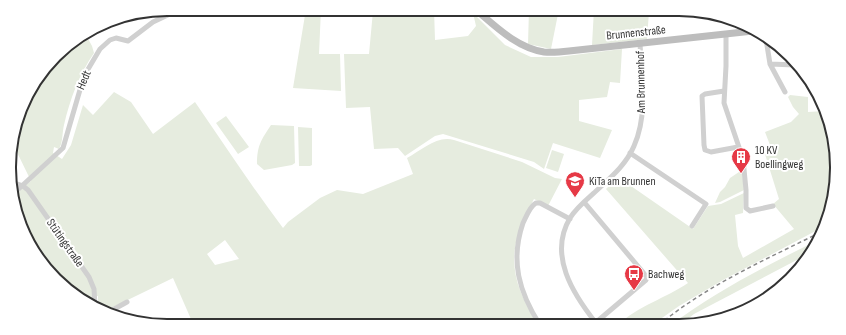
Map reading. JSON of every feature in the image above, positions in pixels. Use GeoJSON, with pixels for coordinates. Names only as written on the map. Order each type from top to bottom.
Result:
{"type":"FeatureCollection","features":[{"type":"Feature","properties":{"kind":"main road","name":"Brunnenstraße"},"geometry":{"type":"LineString","coordinates":[[483,16],[501,31],[522,45],[546,52],[569,52],[746,32]]}},
{"type":"Feature","properties":{"kind":"street","name":"Hedt"},"geometry":{"type":"LineString","coordinates":[[23,186],[63,148],[82,80],[100,49],[110,40],[116,38],[128,41],[153,22],[167,16]]}},
{"type":"Feature","properties":{"kind":"street"},"geometry":{"type":"LineString","coordinates":[[726,34],[724,103],[743,159],[747,209],[750,210],[773,206]]}},
{"type":"Feature","properties":{"kind":"street","name":"Am Brunnenhof"},"geometry":{"type":"LineString","coordinates":[[592,319],[577,297],[564,270],[562,253],[563,238],[570,219],[577,209],[620,168],[630,153],[638,133],[642,112],[643,84],[640,44]]}},
{"type":"Feature","properties":{"kind":"street"},"geometry":{"type":"LineString","coordinates":[[767,44],[770,64],[786,92]]}},
{"type":"Feature","properties":{"kind":"street"},"geometry":{"type":"LineString","coordinates":[[770,64],[789,64]]}},
{"type":"Feature","properties":{"kind":"street"},"geometry":{"type":"LineString","coordinates":[[724,91],[705,94],[702,96],[705,150],[711,152],[738,147]]}},
{"type":"Feature","properties":{"kind":"street"},"geometry":{"type":"LineString","coordinates":[[630,153],[706,204],[692,226]]}},
{"type":"Feature","properties":{"kind":"street","name":"Stütingstraße"},"geometry":{"type":"LineString","coordinates":[[17,184],[28,190],[89,277],[94,289],[95,300]]}},
{"type":"Feature","properties":{"kind":"street"},"geometry":{"type":"LineString","coordinates":[[18,190],[23,186]]}},
{"type":"Feature","properties":{"kind":"street"},"geometry":{"type":"LineString","coordinates":[[584,202],[647,277],[646,280],[601,319]]}},
{"type":"Feature","properties":{"kind":"street"},"geometry":{"type":"LineString","coordinates":[[537,319],[526,300],[518,277],[517,254],[521,230],[530,210],[536,203],[540,203],[570,219]]}},
{"type":"Feature","properties":{"kind":"street"},"geometry":{"type":"LineString","coordinates":[[114,309],[127,302]]}},
{"type":"Feature","properties":{"kind":"shaded area"},"geometry":{"type":"Polygon","coordinates":[[[305,16],[321,16],[319,54],[340,54],[341,91],[293,88],[305,16]]]}},
{"type":"Feature","properties":{"kind":"shaded area"},"geometry":{"type":"Polygon","coordinates":[[[373,16],[434,16],[435,40],[468,36],[476,26],[474,16],[476,16],[505,45],[531,57],[558,57],[622,49],[620,83],[610,82],[607,97],[579,100],[579,121],[612,130],[600,158],[553,143],[544,169],[534,162],[443,134],[435,136],[405,156],[398,148],[374,149],[370,107],[346,108],[344,54],[369,54],[373,16]]]}},
{"type":"Feature","properties":{"kind":"shaded area"},"geometry":{"type":"Polygon","coordinates":[[[529,16],[558,16],[551,49],[528,44],[529,16]]]}},
{"type":"Feature","properties":{"kind":"shaded area"},"geometry":{"type":"Polygon","coordinates":[[[594,16],[649,16],[647,39],[592,45],[594,16]]]}},
{"type":"Feature","properties":{"kind":"shaded area"},"geometry":{"type":"Polygon","coordinates":[[[88,39],[94,53],[79,79],[72,97],[59,149],[54,147],[53,153],[62,159],[71,145],[83,105],[93,115],[114,92],[131,102],[153,134],[195,102],[283,228],[288,222],[320,198],[337,190],[363,194],[413,174],[407,158],[436,141],[448,139],[454,140],[522,162],[555,178],[562,179],[548,206],[534,199],[525,217],[515,248],[514,263],[516,277],[528,308],[534,319],[191,319],[173,278],[112,308],[98,302],[98,296],[93,297],[93,299],[75,288],[60,275],[47,260],[36,243],[24,216],[18,191],[31,181],[17,152],[24,119],[36,92],[47,75],[60,60],[75,47],[88,39]],[[225,240],[207,254],[215,265],[239,259],[225,240]]]}},
{"type":"Feature","properties":{"kind":"shaded area"},"geometry":{"type":"Polygon","coordinates":[[[790,95],[808,97],[808,112],[819,111],[825,128],[829,148],[830,177],[825,207],[816,231],[723,280],[679,306],[661,319],[625,319],[643,307],[688,283],[606,189],[618,177],[693,229],[708,206],[721,204],[744,193],[743,213],[735,215],[738,246],[743,258],[794,229],[773,204],[779,199],[764,151],[770,145],[765,132],[791,122],[799,114],[793,107],[788,97],[790,95]]]}},
{"type":"Feature","properties":{"kind":"shaded area"},"geometry":{"type":"Polygon","coordinates":[[[226,116],[249,147],[238,154],[216,123],[226,116]]]}},
{"type":"Feature","properties":{"kind":"shaded area"},"geometry":{"type":"Polygon","coordinates":[[[271,125],[294,126],[295,163],[292,165],[264,170],[257,164],[258,152],[262,139],[271,125]]]}},
{"type":"Feature","properties":{"kind":"shaded area"},"geometry":{"type":"Polygon","coordinates":[[[298,127],[312,128],[312,165],[310,166],[299,166],[298,127]]]}},
{"type":"Feature","properties":{"kind":"shaded area"},"geometry":{"type":"Polygon","coordinates":[[[552,150],[564,154],[558,172],[546,168],[552,150]]]}},
{"type":"Feature","properties":{"kind":"shaded area"},"geometry":{"type":"Polygon","coordinates":[[[742,170],[744,190],[715,203],[720,192],[730,178],[742,170]]]}},
{"type":"Feature","properties":{"kind":"shaded area"},"geometry":{"type":"Polygon","coordinates":[[[809,245],[800,258],[694,314],[688,319],[680,319],[706,301],[761,269],[809,245]]]}},
{"type":"Feature","properties":{"kind":"railway"},"geometry":{"type":"LineString","coordinates":[[667,319],[697,297],[717,285],[759,262],[814,235]]}},
{"type":"Feature","properties":{"kind":"place","name":"10 KV Boellingweg"},"geometry":{"type":"Point","coordinates":[741,174]}},
{"type":"Feature","properties":{"kind":"place","name":"KiTa am Brunnen"},"geometry":{"type":"Point","coordinates":[575,198]}},
{"type":"Feature","properties":{"kind":"place","name":"Bachweg"},"geometry":{"type":"Point","coordinates":[634,291]}}]}
